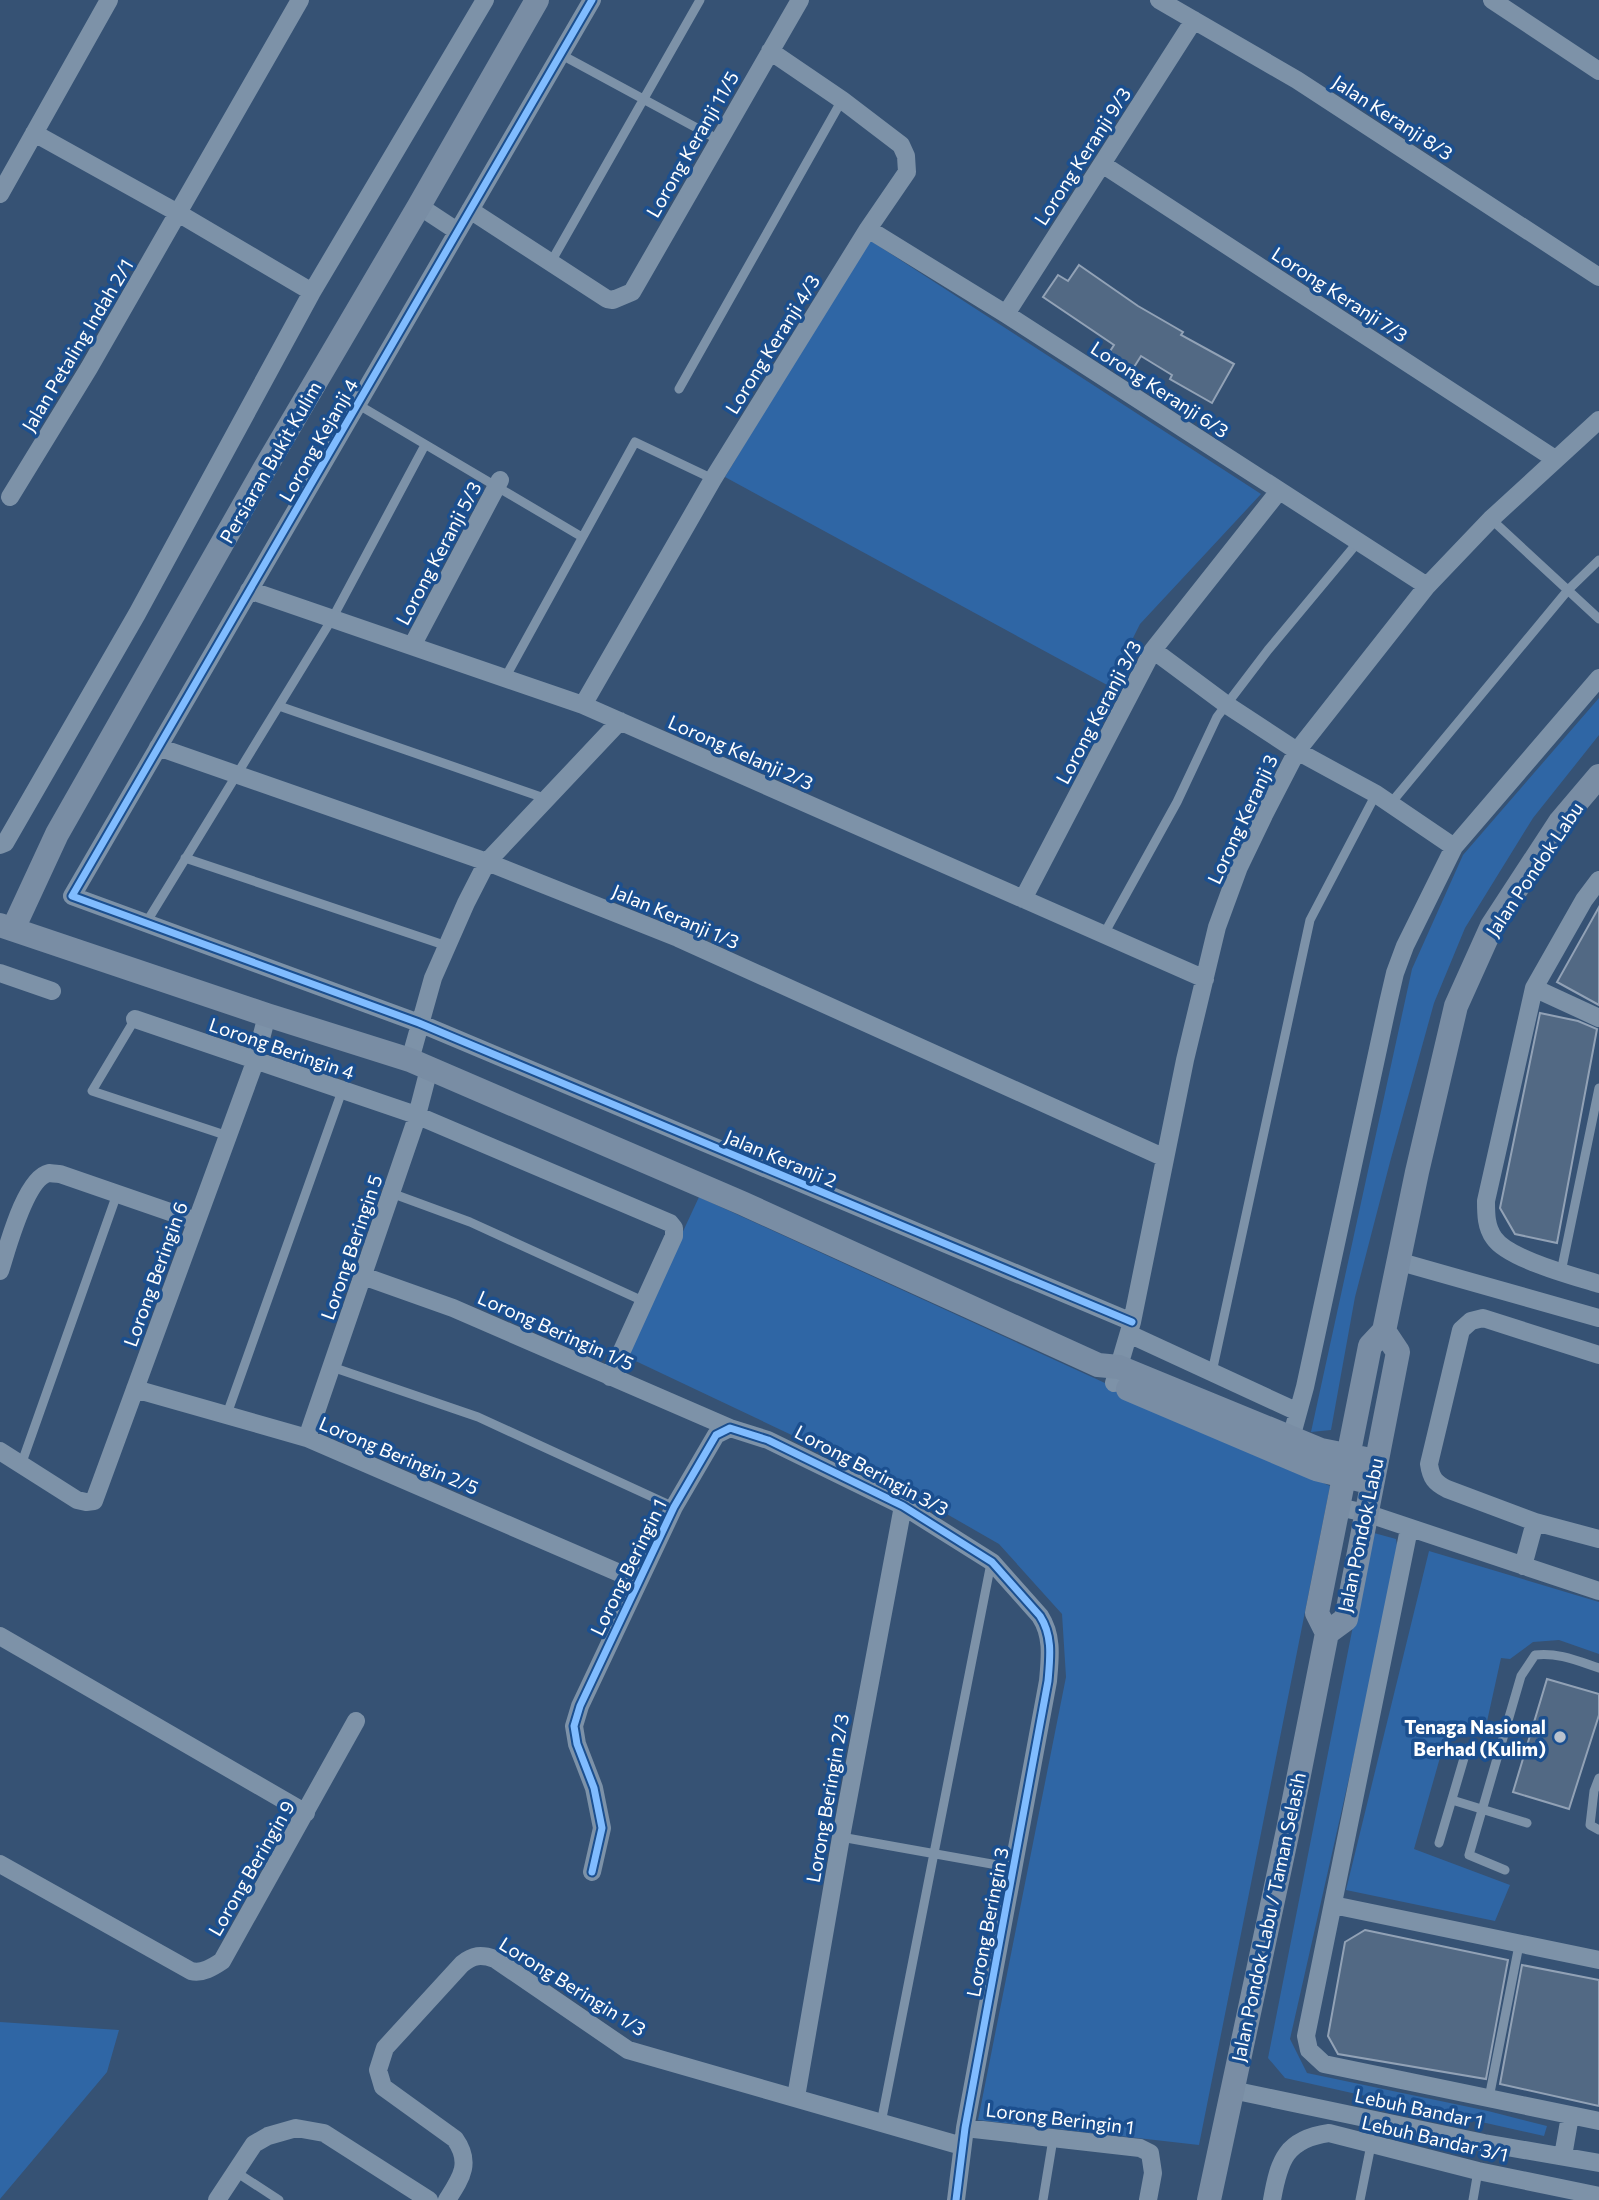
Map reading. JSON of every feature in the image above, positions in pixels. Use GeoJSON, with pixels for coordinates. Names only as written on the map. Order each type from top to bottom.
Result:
{"type":"FeatureCollection","features":[{"type":"Feature","properties":{"kind":"street"},"geometry":{"type":"LineString","coordinates":[[0,194],[109,0]]}},
{"type":"Feature","properties":{"kind":"street","name":"Jalan Petaling Indah 2/1"},"geometry":{"type":"LineString","coordinates":[[10,497],[89,368],[300,0]]}},
{"type":"Feature","properties":{"kind":"street"},"geometry":{"type":"LineString","coordinates":[[0,845],[5,843],[136,614],[312,292],[485,0]]}},
{"type":"Feature","properties":{"kind":"street","name":"Persiaran Bukit Kulim"},"geometry":{"type":"LineString","coordinates":[[7,927],[265,468],[537,0]]}},
{"type":"Feature","properties":{"kind":"street","name":"Lorong Kejanji 4"},"geometry":{"type":"LineString","coordinates":[[72,896],[592,0]]}},
{"type":"Feature","properties":{"kind":"street","name":"Lorong Keranji 11/5"},"geometry":{"type":"LineString","coordinates":[[551,262],[607,299],[613,300],[632,292],[800,0]]}},
{"type":"Feature","properties":{"kind":"street","name":"Jalan Keranji 8/3"},"geometry":{"type":"LineString","coordinates":[[1159,0],[1297,80],[1599,277]]}},
{"type":"Feature","properties":{"kind":"street"},"geometry":{"type":"LineString","coordinates":[[1492,0],[1599,71]]}},
{"type":"Feature","properties":{"kind":"street","name":"Lorong Keranji 9/3"},"geometry":{"type":"LineString","coordinates":[[1006,314],[1194,20]]}},
{"type":"Feature","properties":{"kind":"street","name":"Lorong Keranji 4/3"},"geometry":{"type":"LineString","coordinates":[[583,705],[713,479],[868,229],[907,172],[901,145],[842,100],[770,51]]}},
{"type":"Feature","properties":{"kind":"street"},"geometry":{"type":"LineString","coordinates":[[34,133],[312,292]]}},
{"type":"Feature","properties":{"kind":"street","name":"Lorong Keranji 7/3"},"geometry":{"type":"LineString","coordinates":[[1102,164],[1555,459]]}},
{"type":"Feature","properties":{"kind":"street"},"geometry":{"type":"LineString","coordinates":[[419,206],[457,231]]}},
{"type":"Feature","properties":{"kind":"street"},"geometry":{"type":"LineString","coordinates":[[470,210],[551,262]]}},
{"type":"Feature","properties":{"kind":"street","name":"Lorong Keranji 6/3"},"geometry":{"type":"LineString","coordinates":[[868,229],[1006,314],[1427,586]]}},
{"type":"Feature","properties":{"kind":"street","name":"Lorong Keranji 3"},"geometry":{"type":"LineString","coordinates":[[1110,1372],[1130,1328],[1217,927],[1239,867],[1297,751],[1427,586],[1490,519],[1599,420]]}},
{"type":"Feature","properties":{"kind":"street","name":"Lorong Keranji 5/3"},"geometry":{"type":"LineString","coordinates":[[412,646],[498,484]]}},
{"type":"Feature","properties":{"kind":"street","name":"Lorong Keranji 3/3"},"geometry":{"type":"LineString","coordinates":[[1023,899],[1153,650],[1279,491]]}},
{"type":"Feature","properties":{"kind":"street","name":"Lorong Kelanji 2/3"},"geometry":{"type":"LineString","coordinates":[[249,590],[583,705],[1205,979]]}},
{"type":"Feature","properties":{"kind":"street"},"geometry":{"type":"LineString","coordinates":[[1153,650],[1227,705],[1297,751],[1383,799],[1454,847]]}},
{"type":"Feature","properties":{"kind":"street"},"geometry":{"type":"LineString","coordinates":[[1291,1438],[1395,974],[1405,946],[1454,847],[1599,678]]}},
{"type":"Feature","properties":{"kind":"street","name":"Lorong Beringin 5"},"geometry":{"type":"LineString","coordinates":[[307,1438],[416,1115],[419,1023],[433,978],[488,862],[620,721]]}},
{"type":"Feature","properties":{"kind":"street","name":"Jalan Keranji 1/3"},"geometry":{"type":"LineString","coordinates":[[158,747],[488,862],[678,938],[1165,1158]]}},
{"type":"Feature","properties":{"kind":"street","name":"Jalan Pondok Labu"},"geometry":{"type":"LineString","coordinates":[[1384,1331],[1398,1352],[1346,1619],[1327,1633],[1317,1613],[1370,1346],[1384,1331],[1397,1261],[1456,1006],[1492,926],[1560,822],[1599,776]]}},
{"type":"Feature","properties":{"kind":"street"},"geometry":{"type":"LineString","coordinates":[[1599,880],[1584,900],[1534,988],[1486,1201],[1487,1223],[1494,1239],[1506,1251],[1599,1284]]}},
{"type":"Feature","properties":{"kind":"street","name":"Jalan Keranji 2"},"geometry":{"type":"LineString","coordinates":[[72,896],[419,1023],[1130,1328],[1212,1372],[1298,1412]]}},
{"type":"Feature","properties":{"kind":"street"},"geometry":{"type":"LineString","coordinates":[[7,927],[419,1064],[742,1203],[1316,1469],[1346,1466],[1374,1472]]}},
{"type":"Feature","properties":{"kind":"street"},"geometry":{"type":"LineString","coordinates":[[0,972],[52,991]]}},
{"type":"Feature","properties":{"kind":"street"},"geometry":{"type":"LineString","coordinates":[[1534,988],[1599,1018]]}},
{"type":"Feature","properties":{"kind":"street","name":"Lorong Beringin 6"},"geometry":{"type":"LineString","coordinates":[[21,1465],[77,1500],[94,1501],[255,1062],[267,1015]]}},
{"type":"Feature","properties":{"kind":"street","name":"Lorong Beringin 4"},"geometry":{"type":"LineString","coordinates":[[135,1019],[416,1115],[670,1223],[674,1228],[674,1236],[610,1377]]}},
{"type":"Feature","properties":{"kind":"street"},"geometry":{"type":"LineString","coordinates":[[0,1271],[28,1194],[43,1176],[49,1173],[60,1174],[196,1221]]}},
{"type":"Feature","properties":{"kind":"street"},"geometry":{"type":"LineString","coordinates":[[1397,1261],[1599,1318]]}},
{"type":"Feature","properties":{"kind":"street","name":"Lorong Beringin 1/5"},"geometry":{"type":"LineString","coordinates":[[363,1276],[453,1308],[730,1428]]}},
{"type":"Feature","properties":{"kind":"street"},"geometry":{"type":"LineString","coordinates":[[1599,1355],[1483,1318],[1471,1321],[1461,1330],[1429,1464],[1431,1475],[1437,1484],[1447,1489],[1535,1522],[1599,1539]]}},
{"type":"Feature","properties":{"kind":"street"},"geometry":{"type":"LineString","coordinates":[[1110,1372],[1291,1438],[1321,1450],[1346,1466]]}},
{"type":"Feature","properties":{"kind":"street","name":"Lorong Beringin 2/5"},"geometry":{"type":"LineString","coordinates":[[135,1389],[307,1438],[638,1581]]}},
{"type":"Feature","properties":{"kind":"street","name":"Lorong Beringin 1"},"geometry":{"type":"LineString","coordinates":[[592,1872],[602,1828],[594,1788],[577,1744],[574,1726],[580,1706],[674,1507],[716,1435],[730,1428]]}},
{"type":"Feature","properties":{"kind":"street","name":"Lorong Beringin 3/3"},"geometry":{"type":"LineString","coordinates":[[730,1428],[768,1440],[903,1506],[992,1562],[1040,1616],[1046,1626],[1050,1650]]}},
{"type":"Feature","properties":{"kind":"street"},"geometry":{"type":"LineString","coordinates":[[0,1451],[21,1465]]}},
{"type":"Feature","properties":{"kind":"street","name":"Lorong Beringin 2/3"},"geometry":{"type":"LineString","coordinates":[[796,2097],[903,1506]]}},
{"type":"Feature","properties":{"kind":"street"},"geometry":{"type":"LineString","coordinates":[[1338,1507],[1366,1513],[1599,1591]]}},
{"type":"Feature","properties":{"kind":"street"},"geometry":{"type":"LineString","coordinates":[[1523,1566],[1535,1522]]}},
{"type":"Feature","properties":{"kind":"street"},"geometry":{"type":"LineString","coordinates":[[1409,1529],[1306,2036],[1309,2050],[1324,2064],[1599,2121]]}},
{"type":"Feature","properties":{"kind":"street","name":"Jalan Pondok Labu / Taman Selasih"},"geometry":{"type":"LineString","coordinates":[[1209,2200],[1327,1633]]}},
{"type":"Feature","properties":{"kind":"street"},"geometry":{"type":"LineString","coordinates":[[2,1642],[306,1813]]}},
{"type":"Feature","properties":{"kind":"street","name":"Lorong Beringin 3"},"geometry":{"type":"LineString","coordinates":[[956,2200],[964,2137],[1048,1681],[1050,1650]]}},
{"type":"Feature","properties":{"kind":"street","name":"Lorong Beringin 9"},"geometry":{"type":"LineString","coordinates":[[0,1864],[197,1973],[209,1969],[222,1961],[356,1721]]}},
{"type":"Feature","properties":{"kind":"street"},"geometry":{"type":"LineString","coordinates":[[1333,1905],[1599,1960]]}},
{"type":"Feature","properties":{"kind":"street","name":"Lorong Beringin 1/3"},"geometry":{"type":"LineString","coordinates":[[446,2200],[463,2170],[462,2149],[454,2139],[383,2087],[378,2070],[385,2048],[471,1957],[479,1955],[495,1959],[628,2050],[881,2123],[964,2137]]}},
{"type":"Feature","properties":{"kind":"street","name":"Lebuh Bandar 1"},"geometry":{"type":"LineString","coordinates":[[1231,2090],[1599,2164]]}},
{"type":"Feature","properties":{"kind":"street"},"geometry":{"type":"LineString","coordinates":[[1563,2157],[1570,2116]]}},
{"type":"Feature","properties":{"kind":"street"},"geometry":{"type":"LineString","coordinates":[[217,2200],[254,2144],[268,2136],[296,2128],[324,2133],[429,2200]]}},
{"type":"Feature","properties":{"kind":"street","name":"Lebuh Bandar 3/1"},"geometry":{"type":"LineString","coordinates":[[1272,2200],[1277,2170],[1291,2147],[1312,2136],[1329,2133],[1478,2171],[1599,2196]]}},
{"type":"Feature","properties":{"kind":"street","name":"Lorong Beringin 1"},"geometry":{"type":"LineString","coordinates":[[964,2137],[1053,2139],[1140,2148],[1150,2153],[1153,2173],[1148,2200]]}},
{"type":"Feature","properties":{"kind":"street"},"geometry":{"type":"LineString","coordinates":[[1478,2171],[1484,2143]]}},
{"type":"Feature","properties":{"kind":"lane"},"geometry":{"type":"LineString","coordinates":[[551,262],[700,0]]}},
{"type":"Feature","properties":{"kind":"lane"},"geometry":{"type":"LineString","coordinates":[[560,54],[719,140]]}},
{"type":"Feature","properties":{"kind":"lane"},"geometry":{"type":"LineString","coordinates":[[679,389],[842,100]]}},
{"type":"Feature","properties":{"kind":"lane"},"geometry":{"type":"LineString","coordinates":[[357,404],[425,445],[498,484],[582,537]]}},
{"type":"Feature","properties":{"kind":"lane"},"geometry":{"type":"LineString","coordinates":[[505,678],[635,442],[713,479]]}},
{"type":"Feature","properties":{"kind":"lane"},"geometry":{"type":"LineString","coordinates":[[146,923],[332,619],[425,445]]}},
{"type":"Feature","properties":{"kind":"lane"},"geometry":{"type":"LineString","coordinates":[[1490,519],[1599,619]]}},
{"type":"Feature","properties":{"kind":"lane"},"geometry":{"type":"LineString","coordinates":[[1104,934],[1177,802],[1217,717],[1268,650],[1358,542]]}},
{"type":"Feature","properties":{"kind":"lane"},"geometry":{"type":"LineString","coordinates":[[1212,1372],[1310,920],[1383,799],[1567,590],[1599,560]]}},
{"type":"Feature","properties":{"kind":"lane"},"geometry":{"type":"LineString","coordinates":[[279,706],[547,799]]}},
{"type":"Feature","properties":{"kind":"lane"},"geometry":{"type":"LineString","coordinates":[[185,858],[447,946]]}},
{"type":"Feature","properties":{"kind":"lane"},"geometry":{"type":"LineString","coordinates":[[135,1019],[92,1091],[228,1136]]}},
{"type":"Feature","properties":{"kind":"lane"},"geometry":{"type":"LineString","coordinates":[[1561,1272],[1599,1088]]}},
{"type":"Feature","properties":{"kind":"lane"},"geometry":{"type":"LineString","coordinates":[[227,1414],[342,1091]]}},
{"type":"Feature","properties":{"kind":"lane"},"geometry":{"type":"LineString","coordinates":[[391,1193],[470,1222],[643,1301]]}},
{"type":"Feature","properties":{"kind":"lane"},"geometry":{"type":"LineString","coordinates":[[21,1465],[117,1194]]}},
{"type":"Feature","properties":{"kind":"lane"},"geometry":{"type":"LineString","coordinates":[[332,1367],[478,1417],[674,1507]]}},
{"type":"Feature","properties":{"kind":"lane"},"geometry":{"type":"LineString","coordinates":[[881,2123],[992,1562]]}},
{"type":"Feature","properties":{"kind":"lane"},"geometry":{"type":"LineString","coordinates":[[1505,1870],[1469,1855],[1521,1676],[1535,1655],[1562,1656],[1599,1668]]}},
{"type":"Feature","properties":{"kind":"lane"},"geometry":{"type":"LineString","coordinates":[[1439,1843],[1467,1748]]}},
{"type":"Feature","properties":{"kind":"lane"},"geometry":{"type":"LineString","coordinates":[[1599,1778],[1594,1791],[1590,1825],[1599,1830]]}},
{"type":"Feature","properties":{"kind":"lane"},"geometry":{"type":"LineString","coordinates":[[1452,1800],[1527,1823]]}},
{"type":"Feature","properties":{"kind":"lane"},"geometry":{"type":"LineString","coordinates":[[841,1837],[1014,1868]]}},
{"type":"Feature","properties":{"kind":"lane"},"geometry":{"type":"LineString","coordinates":[[1489,2098],[1519,1945]]}},
{"type":"Feature","properties":{"kind":"lane"},"geometry":{"type":"LineString","coordinates":[[1043,2200],[1053,2139]]}},
{"type":"Feature","properties":{"kind":"lane"},"geometry":{"type":"LineString","coordinates":[[1360,2200],[1371,2145]]}},
{"type":"Feature","properties":{"kind":"lane"},"geometry":{"type":"LineString","coordinates":[[1473,2200],[1478,2171]]}},
{"type":"Feature","properties":{"kind":"lane"},"geometry":{"type":"LineString","coordinates":[[236,2172],[279,2200]]}},
{"type":"Feature","properties":{"kind":"shaded area"},"geometry":{"type":"Polygon","coordinates":[[[868,239],[1261,494],[1140,624],[1109,686],[725,477],[868,239]]]}},
{"type":"Feature","properties":{"kind":"shaded area"},"geometry":{"type":"Polygon","coordinates":[[[1599,698],[1599,735],[1533,818],[1465,928],[1434,1003],[1355,1297],[1331,1430],[1311,1432],[1412,969],[1463,855],[1599,698]]]}},
{"type":"Feature","properties":{"kind":"shaded area"},"geometry":{"type":"Polygon","coordinates":[[[699,1197],[1330,1486],[1199,2145],[978,2120],[1066,1677],[1062,1614],[999,1544],[891,1482],[625,1356],[699,1197]]]}},
{"type":"Feature","properties":{"kind":"shaded area"},"geometry":{"type":"Polygon","coordinates":[[[1374,1533],[1396,1539],[1399,1557],[1290,2039],[1307,2073],[1547,2126],[1544,2136],[1285,2078],[1268,2058],[1352,1631],[1374,1533]]]}},
{"type":"Feature","properties":{"kind":"shaded area"},"geometry":{"type":"Polygon","coordinates":[[[1429,1551],[1599,1602],[1599,1654],[1559,1640],[1533,1642],[1510,1659],[1501,1658],[1484,1735],[1459,1727],[1447,1733],[1414,1849],[1510,1885],[1495,1921],[1346,1890],[1429,1551]]]}},
{"type":"Feature","properties":{"kind":"shaded area"},"geometry":{"type":"Polygon","coordinates":[[[0,2022],[119,2030],[107,2072],[0,2199],[0,2022]]]}},
{"type":"Feature","properties":{"kind":"building"},"geometry":{"type":"Polygon","coordinates":[[[1079,265],[1138,306],[1183,332],[1181,335],[1234,364],[1212,403],[1170,379],[1172,375],[1141,356],[1129,375],[1105,359],[1114,345],[1043,297],[1058,275],[1068,281],[1079,265]]]}},
{"type":"Feature","properties":{"kind":"building"},"geometry":{"type":"Polygon","coordinates":[[[1599,907],[1599,1005],[1557,982],[1599,907]]]}},
{"type":"Feature","properties":{"kind":"building"},"geometry":{"type":"Polygon","coordinates":[[[1540,1013],[1578,1021],[1597,1029],[1557,1243],[1515,1234],[1500,1208],[1540,1013]]]}},
{"type":"Feature","properties":{"kind":"building","name":"Tenaga Nasional Berhad (Kulim)"},"geometry":{"type":"Polygon","coordinates":[[[1547,1679],[1599,1694],[1599,1715],[1569,1809],[1513,1792],[1547,1679]]]}},
{"type":"Feature","properties":{"kind":"building"},"geometry":{"type":"Polygon","coordinates":[[[1365,1930],[1508,1960],[1486,2079],[1338,2054],[1328,2036],[1345,1942],[1365,1930]]]}},
{"type":"Feature","properties":{"kind":"building"},"geometry":{"type":"Polygon","coordinates":[[[1522,1965],[1599,1980],[1599,2106],[1500,2084],[1522,1965]]]}},
{"type":"Feature","properties":{"kind":"cycle path"},"geometry":{"type":"LineString","coordinates":[[592,0],[72,896],[419,1023],[1132,1322]]}},
{"type":"Feature","properties":{"kind":"cycle path"},"geometry":{"type":"LineString","coordinates":[[592,1872],[602,1828],[594,1788],[577,1744],[574,1726],[580,1706],[674,1507],[716,1435],[730,1428],[768,1440],[903,1506],[992,1562],[1040,1616],[1050,1647],[1048,1681],[965,2128],[956,2200]]}},
{"type":"Feature","properties":{"kind":"place","name":"Tenaga Nasional Berhad (Kulim)"},"geometry":{"type":"Point","coordinates":[1560,1737]}}]}
